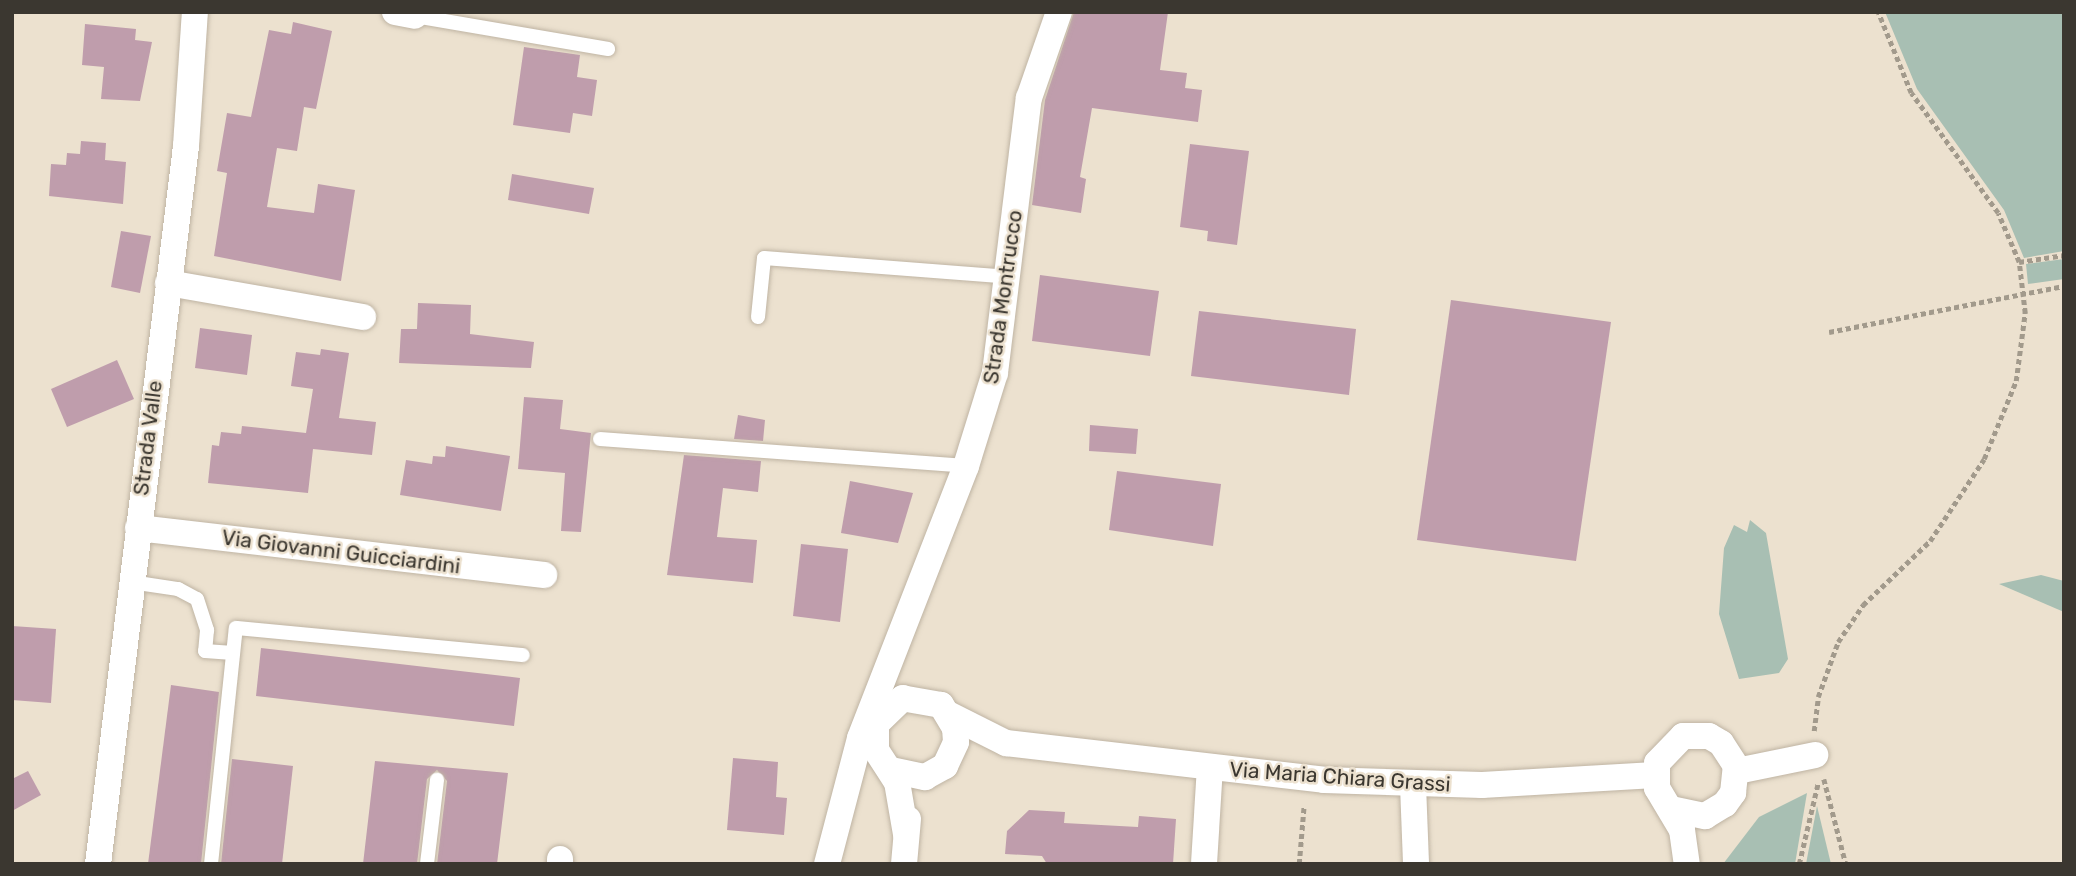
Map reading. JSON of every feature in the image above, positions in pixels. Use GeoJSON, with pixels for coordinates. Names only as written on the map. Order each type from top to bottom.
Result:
{"type":"FeatureCollection","features":[{"type":"Feature","properties":{"kind":"street","name":"Strada Valle"},"geometry":{"type":"LineString","coordinates":[[98,864],[186,146],[195,12]]}},
{"type":"Feature","properties":{"kind":"street","name":"Strada Montrucco"},"geometry":{"type":"LineString","coordinates":[[906,834],[875,754],[873,707],[966,466],[995,373],[1009,277],[1028,98],[1059,12]]}},
{"type":"Feature","properties":{"kind":"street"},"geometry":{"type":"LineString","coordinates":[[168,283],[363,317]]}},
{"type":"Feature","properties":{"kind":"street","name":"Via Giovanni Guicciardini"},"geometry":{"type":"LineString","coordinates":[[138,528],[544,575]]}},
{"type":"Feature","properties":{"kind":"street"},"geometry":{"type":"LineString","coordinates":[[893,655],[912,694]]}},
{"type":"Feature","properties":{"kind":"street"},"geometry":{"type":"LineString","coordinates":[[873,707],[912,694],[941,705],[950,715]]}},
{"type":"Feature","properties":{"kind":"street","name":"Strada Montrucco"},"geometry":{"type":"LineString","coordinates":[[827,864],[875,754],[882,713],[912,694]]}},
{"type":"Feature","properties":{"kind":"street","name":"Strada Montrucco"},"geometry":{"type":"LineString","coordinates":[[904,864],[906,834],[914,800],[940,770],[957,741],[950,715]]}},
{"type":"Feature","properties":{"kind":"street","name":"Via Maria Chiara Grassi"},"geometry":{"type":"LineString","coordinates":[[950,715],[986,736],[1027,746],[1306,778],[1413,785],[1655,775]]}},
{"type":"Feature","properties":{"kind":"street"},"geometry":{"type":"LineString","coordinates":[[1696,734],[1721,743],[1737,771],[1733,793],[1716,811],[1688,864],[1682,830],[1655,775],[1662,751],[1696,734]]}},
{"type":"Feature","properties":{"kind":"street","name":"Via Maria Chiara Grassi"},"geometry":{"type":"LineString","coordinates":[[940,770],[984,751],[1027,746]]}},
{"type":"Feature","properties":{"kind":"street"},"geometry":{"type":"LineString","coordinates":[[875,754],[913,778],[940,770]]}},
{"type":"Feature","properties":{"kind":"street"},"geometry":{"type":"LineString","coordinates":[[1737,771],[1815,755]]}},
{"type":"Feature","properties":{"kind":"street"},"geometry":{"type":"LineString","coordinates":[[1204,864],[1210,767]]}},
{"type":"Feature","properties":{"kind":"street"},"geometry":{"type":"LineString","coordinates":[[1413,785],[1416,864]]}},
{"type":"Feature","properties":{"kind":"street"},"geometry":{"type":"LineString","coordinates":[[1671,809],[1693,816],[1716,811]]}},
{"type":"Feature","properties":{"kind":"lane"},"geometry":{"type":"LineString","coordinates":[[405,14],[608,49]]}},
{"type":"Feature","properties":{"kind":"lane"},"geometry":{"type":"LineString","coordinates":[[758,317],[764,258],[1009,277]]}},
{"type":"Feature","properties":{"kind":"lane"},"geometry":{"type":"LineString","coordinates":[[600,439],[966,466]]}},
{"type":"Feature","properties":{"kind":"lane"},"geometry":{"type":"LineString","coordinates":[[131,582],[178,589],[198,599],[207,630],[205,651],[233,653]]}},
{"type":"Feature","properties":{"kind":"lane"},"geometry":{"type":"LineString","coordinates":[[211,864],[236,628],[523,655]]}},
{"type":"Feature","properties":{"kind":"lane"},"geometry":{"type":"LineString","coordinates":[[427,864],[437,780]]}},
{"type":"Feature","properties":{"kind":"path"},"geometry":{"type":"LineString","coordinates":[[1815,755],[1818,696],[1838,642],[1863,606],[1930,541],[1984,459],[2016,381],[2024,292],[2019,262],[1998,213],[1911,93],[1878,12]]}},
{"type":"Feature","properties":{"kind":"path"},"geometry":{"type":"LineString","coordinates":[[2019,262],[2064,255]]}},
{"type":"Feature","properties":{"kind":"path"},"geometry":{"type":"LineString","coordinates":[[1829,332],[2064,286]]}},
{"type":"Feature","properties":{"kind":"path"},"geometry":{"type":"LineString","coordinates":[[1799,864],[1822,772],[1846,864]]}},
{"type":"Feature","properties":{"kind":"path"},"geometry":{"type":"LineString","coordinates":[[1299,864],[1306,778]]}},
{"type":"Feature","properties":{"kind":"green space"},"geometry":{"type":"Polygon","coordinates":[[[1885,12],[2064,12],[2064,251],[2024,258],[2004,210],[1917,89],[1885,12]]]}},
{"type":"Feature","properties":{"kind":"green space"},"geometry":{"type":"Polygon","coordinates":[[[2064,259],[2064,279],[2028,284],[2026,264],[2064,259]]]}},
{"type":"Feature","properties":{"kind":"green space"},"geometry":{"type":"Polygon","coordinates":[[[1750,520],[1766,533],[1788,659],[1779,673],[1739,679],[1719,614],[1724,548],[1734,525],[1747,532],[1750,520]]]}},
{"type":"Feature","properties":{"kind":"green space"},"geometry":{"type":"Polygon","coordinates":[[[2041,575],[2064,581],[2064,612],[1999,584],[2041,575]]]}},
{"type":"Feature","properties":{"kind":"green space"},"geometry":{"type":"Polygon","coordinates":[[[1807,793],[1795,864],[1723,864],[1759,817],[1807,793]]]}},
{"type":"Feature","properties":{"kind":"green space"},"geometry":{"type":"Polygon","coordinates":[[[1817,806],[1831,864],[1806,864],[1817,806]]]}},
{"type":"Feature","properties":{"kind":"building"},"geometry":{"type":"Polygon","coordinates":[[[1074,12],[1168,12],[1160,70],[1187,73],[1185,88],[1202,90],[1198,122],[1092,108],[1080,177],[1086,179],[1081,213],[1032,205],[1045,100],[1074,12]]]}},
{"type":"Feature","properties":{"kind":"building"},"geometry":{"type":"Polygon","coordinates":[[[293,22],[332,31],[316,109],[304,107],[297,151],[277,148],[267,207],[314,213],[318,184],[355,190],[341,281],[214,256],[227,173],[217,171],[227,113],[251,117],[269,30],[291,34],[293,22]]]}},
{"type":"Feature","properties":{"kind":"building"},"geometry":{"type":"Polygon","coordinates":[[[85,24],[136,29],[135,40],[152,42],[140,101],[101,99],[104,67],[82,65],[85,24]]]}},
{"type":"Feature","properties":{"kind":"building"},"geometry":{"type":"Polygon","coordinates":[[[524,47],[580,55],[577,77],[597,80],[592,116],[573,113],[570,133],[513,125],[524,47]]]}},
{"type":"Feature","properties":{"kind":"building"},"geometry":{"type":"Polygon","coordinates":[[[81,141],[106,143],[105,160],[126,162],[123,204],[49,196],[51,164],[66,165],[67,153],[80,154],[81,141]]]}},
{"type":"Feature","properties":{"kind":"building"},"geometry":{"type":"Polygon","coordinates":[[[1190,144],[1249,151],[1237,245],[1207,241],[1208,231],[1180,227],[1190,144]]]}},
{"type":"Feature","properties":{"kind":"building"},"geometry":{"type":"Polygon","coordinates":[[[512,174],[594,188],[589,214],[508,200],[512,174]]]}},
{"type":"Feature","properties":{"kind":"building"},"geometry":{"type":"Polygon","coordinates":[[[121,231],[151,236],[140,293],[111,287],[121,231]]]}},
{"type":"Feature","properties":{"kind":"building"},"geometry":{"type":"Polygon","coordinates":[[[1040,275],[1159,291],[1150,356],[1032,341],[1040,275]]]}},
{"type":"Feature","properties":{"kind":"building"},"geometry":{"type":"Polygon","coordinates":[[[1451,300],[1611,322],[1576,561],[1417,540],[1451,300]]]}},
{"type":"Feature","properties":{"kind":"building"},"geometry":{"type":"Polygon","coordinates":[[[418,303],[471,305],[470,334],[534,342],[531,368],[399,363],[401,329],[417,329],[418,303]]]}},
{"type":"Feature","properties":{"kind":"building"},"geometry":{"type":"Polygon","coordinates":[[[1199,311],[1356,329],[1349,395],[1191,376],[1199,311]]]}},
{"type":"Feature","properties":{"kind":"building"},"geometry":{"type":"Polygon","coordinates":[[[200,328],[252,335],[247,375],[195,368],[200,328]]]}},
{"type":"Feature","properties":{"kind":"building"},"geometry":{"type":"Polygon","coordinates":[[[321,349],[349,353],[339,418],[376,422],[372,455],[313,449],[308,493],[208,483],[212,445],[219,446],[221,432],[241,434],[242,426],[306,433],[313,389],[291,386],[296,352],[320,355],[321,349]]]}},
{"type":"Feature","properties":{"kind":"building"},"geometry":{"type":"Polygon","coordinates":[[[117,360],[134,399],[67,427],[51,389],[117,360]]]}},
{"type":"Feature","properties":{"kind":"building"},"geometry":{"type":"Polygon","coordinates":[[[524,397],[563,400],[560,429],[591,433],[581,532],[561,531],[565,473],[518,469],[524,397]]]}},
{"type":"Feature","properties":{"kind":"building"},"geometry":{"type":"Polygon","coordinates":[[[738,415],[765,420],[763,441],[734,439],[738,415]]]}},
{"type":"Feature","properties":{"kind":"building"},"geometry":{"type":"Polygon","coordinates":[[[1090,425],[1138,429],[1136,454],[1089,451],[1090,425]]]}},
{"type":"Feature","properties":{"kind":"building"},"geometry":{"type":"Polygon","coordinates":[[[446,446],[510,456],[501,511],[400,495],[406,460],[432,464],[433,456],[445,457],[446,446]]]}},
{"type":"Feature","properties":{"kind":"building"},"geometry":{"type":"Polygon","coordinates":[[[684,455],[761,461],[758,492],[723,488],[717,537],[757,540],[753,583],[667,575],[684,455]]]}},
{"type":"Feature","properties":{"kind":"building"},"geometry":{"type":"Polygon","coordinates":[[[1117,471],[1221,484],[1213,546],[1109,530],[1117,471]]]}},
{"type":"Feature","properties":{"kind":"building"},"geometry":{"type":"Polygon","coordinates":[[[850,481],[913,493],[898,543],[841,533],[850,481]]]}},
{"type":"Feature","properties":{"kind":"building"},"geometry":{"type":"Polygon","coordinates":[[[801,544],[848,549],[840,622],[793,616],[801,544]]]}},
{"type":"Feature","properties":{"kind":"building"},"geometry":{"type":"Polygon","coordinates":[[[12,626],[56,629],[51,703],[12,700],[12,626]]]}},
{"type":"Feature","properties":{"kind":"building"},"geometry":{"type":"Polygon","coordinates":[[[261,648],[520,678],[514,726],[256,696],[261,648]]]}},
{"type":"Feature","properties":{"kind":"building"},"geometry":{"type":"Polygon","coordinates":[[[171,685],[219,692],[201,864],[148,864],[171,685]]]}},
{"type":"Feature","properties":{"kind":"building"},"geometry":{"type":"Polygon","coordinates":[[[733,758],[778,762],[776,797],[787,798],[784,835],[727,830],[733,758]]]}},
{"type":"Feature","properties":{"kind":"building"},"geometry":{"type":"Polygon","coordinates":[[[232,759],[293,766],[282,864],[221,864],[232,759]]]}},
{"type":"Feature","properties":{"kind":"building"},"geometry":{"type":"Polygon","coordinates":[[[375,761],[508,773],[497,864],[437,864],[447,781],[437,770],[427,779],[417,864],[363,864],[375,761]]]}},
{"type":"Feature","properties":{"kind":"building"},"geometry":{"type":"Polygon","coordinates":[[[28,771],[41,795],[12,811],[12,779],[28,771]]]}},
{"type":"Feature","properties":{"kind":"building"},"geometry":{"type":"Polygon","coordinates":[[[1029,810],[1065,812],[1064,823],[1138,827],[1139,816],[1176,819],[1173,864],[1047,864],[1042,856],[1005,854],[1007,831],[1029,810]]]}}]}
